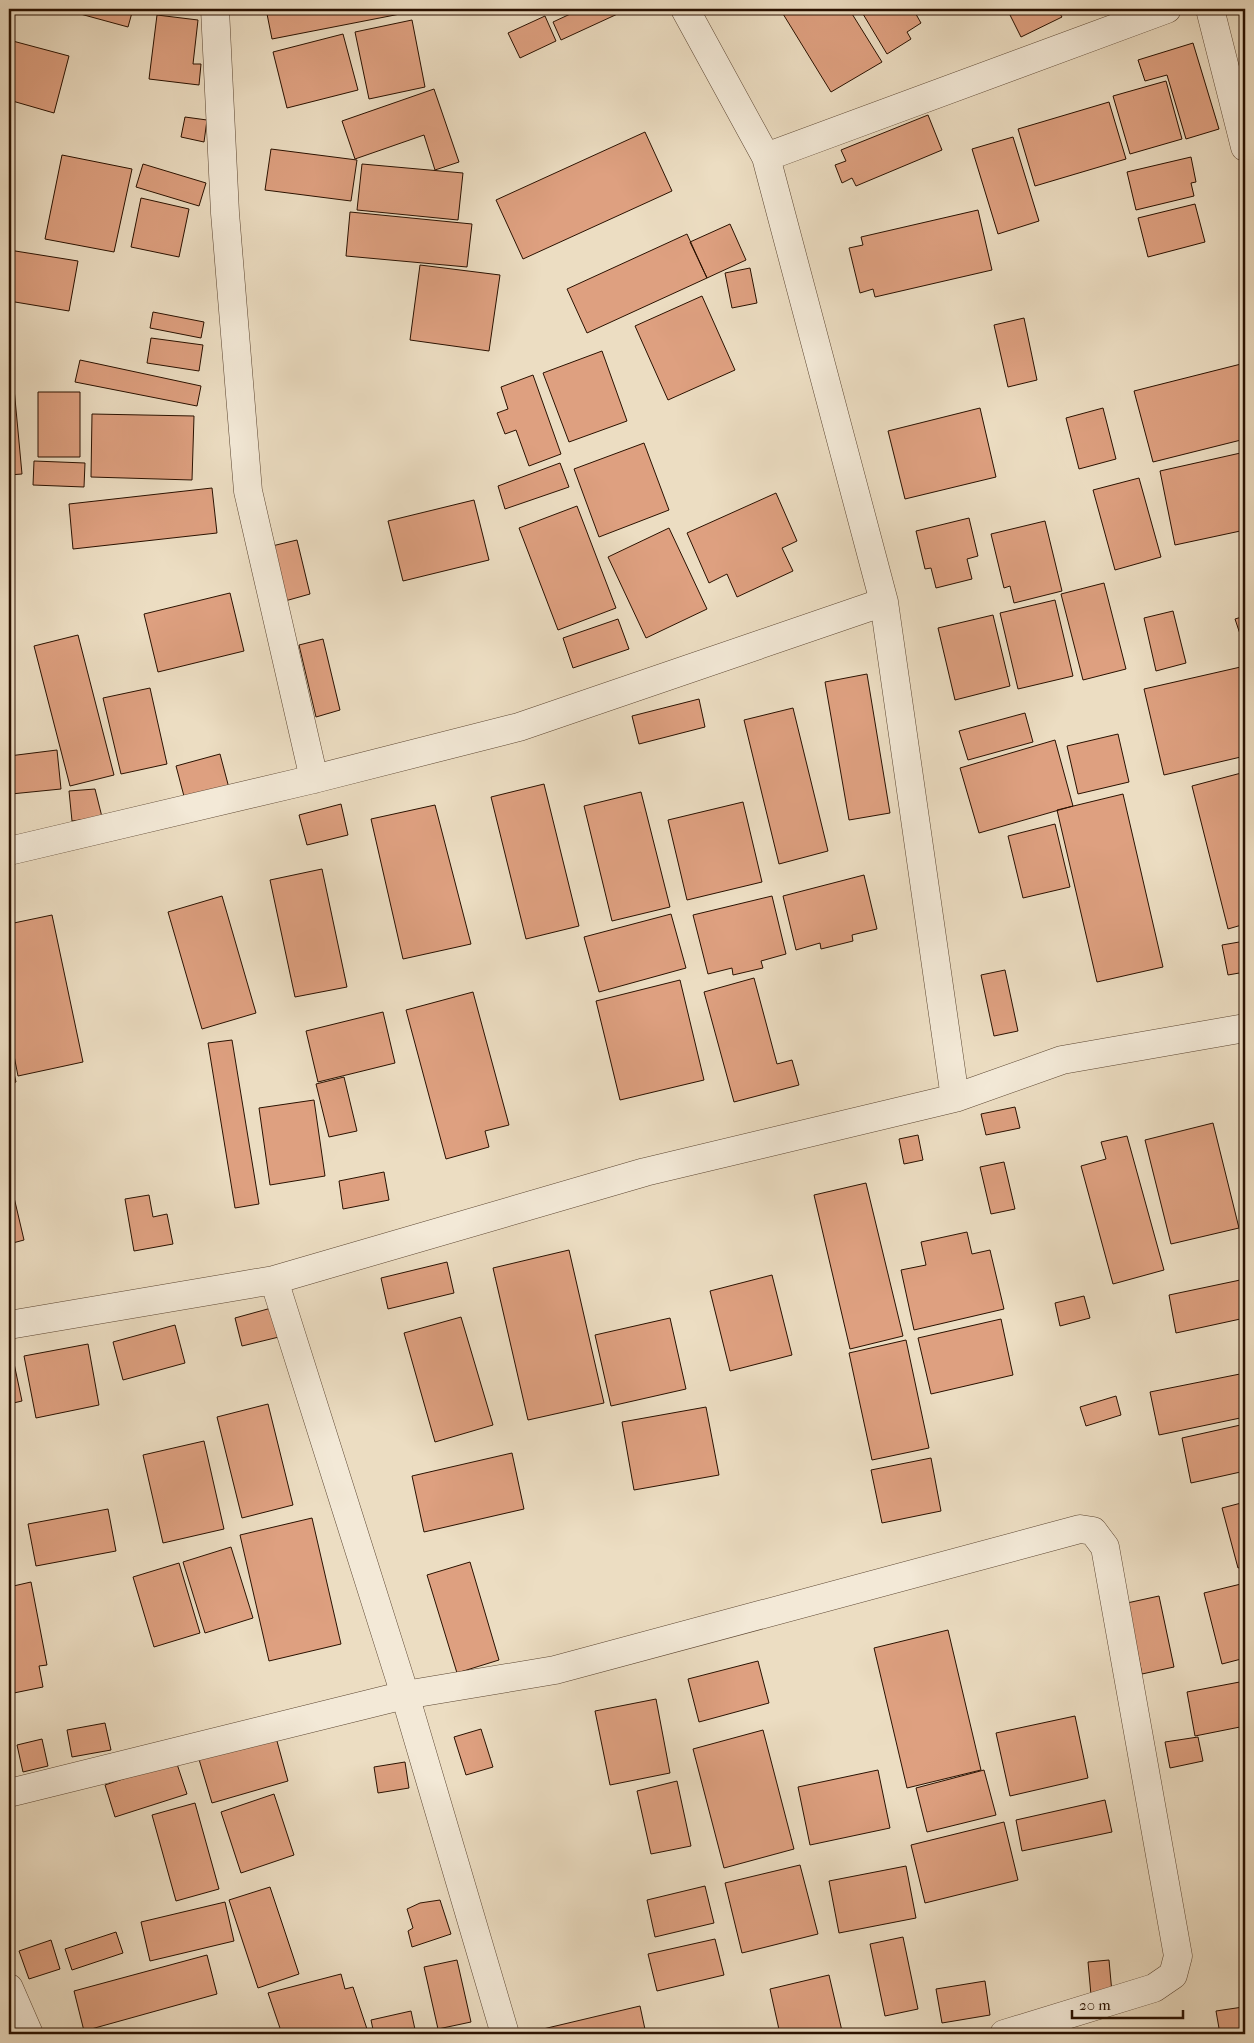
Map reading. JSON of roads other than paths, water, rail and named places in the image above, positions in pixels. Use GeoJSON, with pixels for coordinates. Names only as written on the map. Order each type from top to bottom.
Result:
{"type":"FeatureCollection","features":[{"type":"Feature","properties":{"kind":"street"},"geometry":{"type":"LineString","coordinates":[[215,9],[225,213],[248,491],[314,779]]}},
{"type":"Feature","properties":{"kind":"street"},"geometry":{"type":"LineString","coordinates":[[685,9],[766,158],[884,602],[955,1098]]}},
{"type":"Feature","properties":{"kind":"street"},"geometry":{"type":"LineString","coordinates":[[766,158],[1167,9]]}},
{"type":"Feature","properties":{"kind":"street"},"geometry":{"type":"LineString","coordinates":[[1210,9],[1245,147]]}},
{"type":"Feature","properties":{"kind":"street"},"geometry":{"type":"LineString","coordinates":[[9,851],[314,779],[519,727],[884,602]]}},
{"type":"Feature","properties":{"kind":"street"},"geometry":{"type":"LineString","coordinates":[[9,1324],[274,1280],[645,1172],[955,1098],[1062,1060],[1245,1028]]}},
{"type":"Feature","properties":{"kind":"street"},"geometry":{"type":"LineString","coordinates":[[274,1280],[405,1695],[505,2034]]}},
{"type":"Feature","properties":{"kind":"street"},"geometry":{"type":"LineString","coordinates":[[9,1793],[405,1695],[555,1670],[1080,1529],[1094,1531],[1105,1547],[1178,1956],[1173,1974],[1154,1988],[1004,2034]]}},
{"type":"Feature","properties":{"kind":"street"},"geometry":{"type":"LineString","coordinates":[[9,1988],[29,2034]]}}]}
